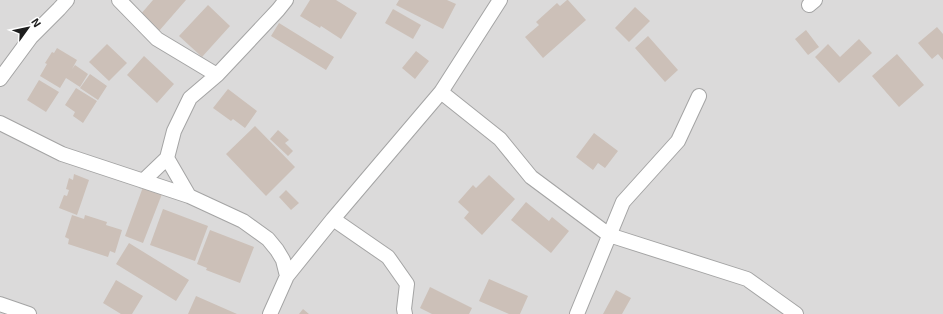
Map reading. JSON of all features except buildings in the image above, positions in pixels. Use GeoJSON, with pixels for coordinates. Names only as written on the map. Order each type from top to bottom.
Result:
{"type":"FeatureCollection","features":[{"type":"Feature","properties":{"kind":"street"},"geometry":{"type":"LineString","coordinates":[[0,79],[31,37],[67,0]]}},
{"type":"Feature","properties":{"kind":"street"},"geometry":{"type":"LineString","coordinates":[[118,0],[156,39],[217,75]]}},
{"type":"Feature","properties":{"kind":"street"},"geometry":{"type":"LineString","coordinates":[[143,181],[168,158],[174,131],[190,98],[217,75],[286,0]]}},
{"type":"Feature","properties":{"kind":"street"},"geometry":{"type":"LineString","coordinates":[[270,314],[287,276],[333,219],[441,92],[500,0]]}},
{"type":"Feature","properties":{"kind":"street"},"geometry":{"type":"LineString","coordinates":[[441,92],[500,139],[531,177],[609,235],[747,279],[796,314]]}},
{"type":"Feature","properties":{"kind":"street"},"geometry":{"type":"LineString","coordinates":[[577,314],[623,202],[678,141],[699,96]]}},
{"type":"Feature","properties":{"kind":"street"},"geometry":{"type":"LineString","coordinates":[[0,123],[62,154],[189,196],[243,221],[268,239],[277,250],[283,260],[287,276]]}},
{"type":"Feature","properties":{"kind":"street"},"geometry":{"type":"LineString","coordinates":[[168,158],[189,196]]}},
{"type":"Feature","properties":{"kind":"street"},"geometry":{"type":"LineString","coordinates":[[333,219],[388,257],[407,284],[404,309],[405,314]]}},
{"type":"Feature","properties":{"kind":"street"},"geometry":{"type":"LineString","coordinates":[[0,304],[29,314]]}},
{"type":"Feature","properties":{"kind":"shaded area"},"geometry":{"type":"Polygon","coordinates":[[[0,0],[943,0],[943,314],[0,314],[0,0]]]}}]}
